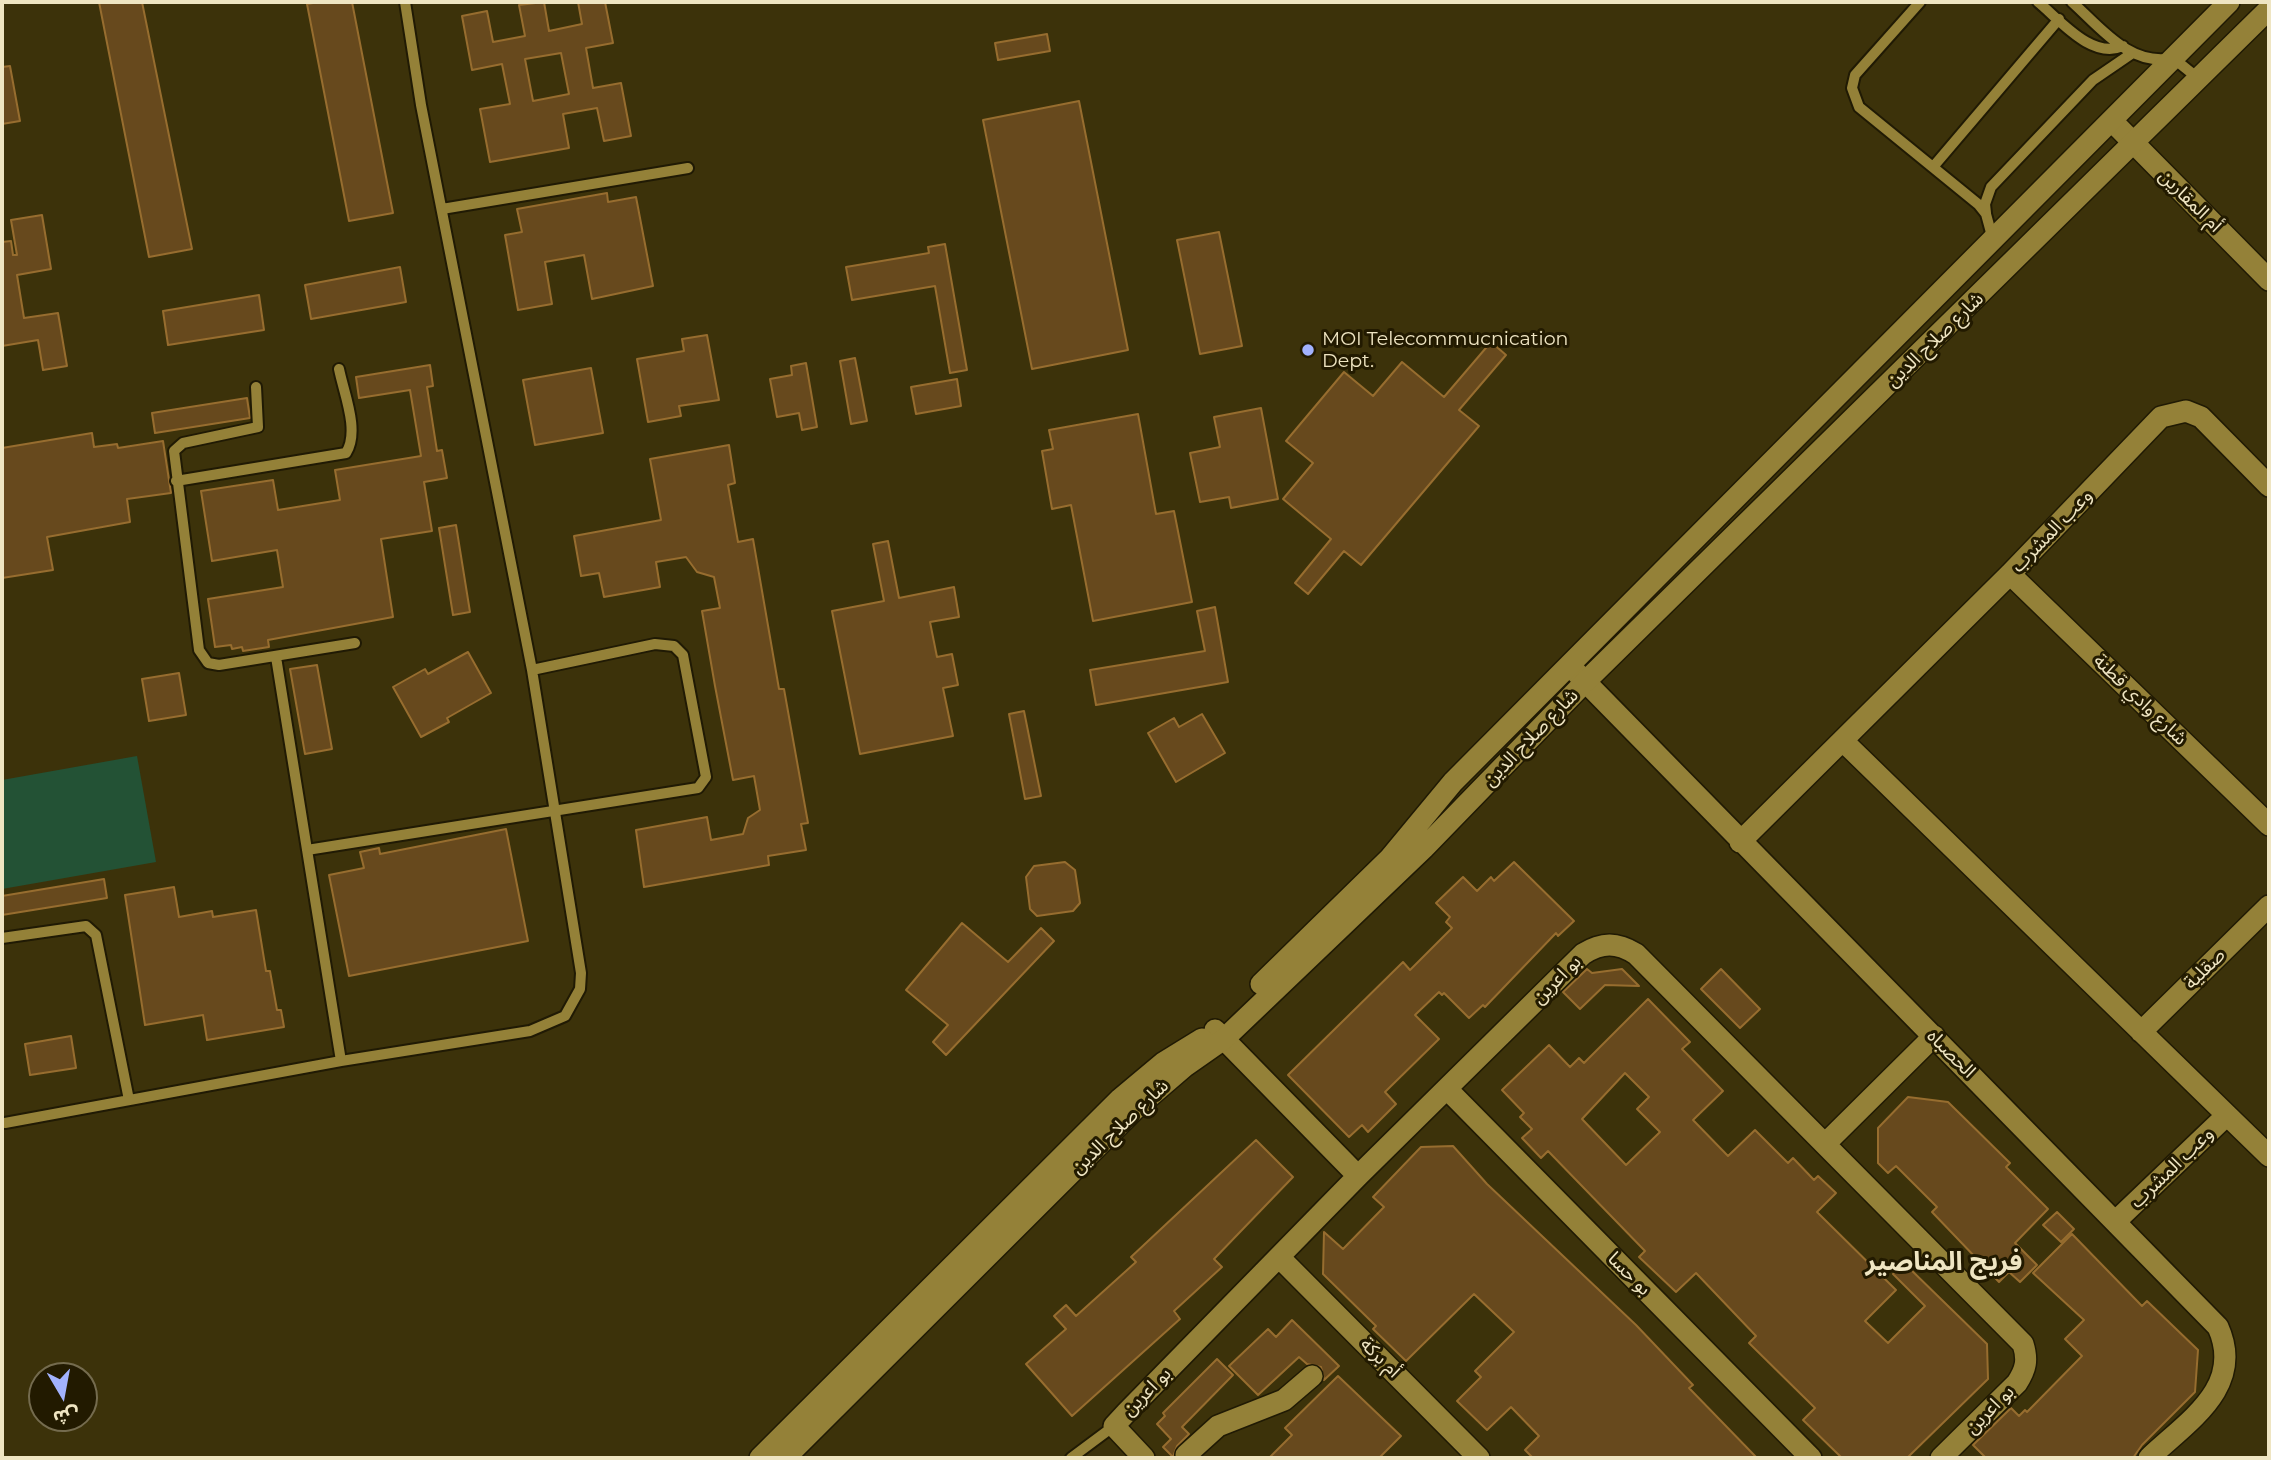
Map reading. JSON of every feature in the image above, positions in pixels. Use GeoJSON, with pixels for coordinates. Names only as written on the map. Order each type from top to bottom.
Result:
{"type":"FeatureCollection","features":[{"type":"Feature","properties":{"kind":"street","name":"شارع صلاح الدين"},"geometry":{"type":"LineString","coordinates":[[761,1458],[1120,1099],[1163,1063],[1220,1034],[1390,858],[1453,782],[2229,2]]}},
{"type":"Feature","properties":{"kind":"street","name":"شارع صلاح الدين"},"geometry":{"type":"LineString","coordinates":[[786,1458],[1134,1110],[1424,848],[1586,681],[2135,144],[2269,9]]}},
{"type":"Feature","properties":{"kind":"street","name":"أم المقارين"},"geometry":{"type":"LineString","coordinates":[[2112,121],[2268,276]]}},
{"type":"Feature","properties":{"kind":"street"},"geometry":{"type":"LineString","coordinates":[[1993,240],[2014,262]]}},
{"type":"Feature","properties":{"kind":"street","name":"وعب المشرب"},"geometry":{"type":"LineString","coordinates":[[1740,842],[2010,574],[2161,417],[2186,411],[2201,417],[2269,486]]}},
{"type":"Feature","properties":{"kind":"street","name":"شارع وادي قطنة"},"geometry":{"type":"LineString","coordinates":[[2010,574],[2269,825]]}},
{"type":"Feature","properties":{"kind":"street","name":"الحصباه"},"geometry":{"type":"LineString","coordinates":[[1570,666],[1740,842],[2208,1314],[2224,1341],[2226,1357],[2219,1387],[2149,1458]]}},
{"type":"Feature","properties":{"kind":"street","name":"وعب المشرب"},"geometry":{"type":"LineString","coordinates":[[1843,741],[2269,1155]]}},
{"type":"Feature","properties":{"kind":"street","name":"صقلية"},"geometry":{"type":"LineString","coordinates":[[2141,1032],[2269,906]]}},
{"type":"Feature","properties":{"kind":"street","name":"بو اعرين"},"geometry":{"type":"LineString","coordinates":[[1144,1458],[1114,1426],[1358,1176],[1583,954],[1595,946],[1609,944],[1636,954],[2023,1344],[2027,1357],[2025,1371],[1941,1458]]}},
{"type":"Feature","properties":{"kind":"street"},"geometry":{"type":"LineString","coordinates":[[1220,1034],[1358,1176]]}},
{"type":"Feature","properties":{"kind":"street"},"geometry":{"type":"LineString","coordinates":[[1825,1143],[1934,1036]]}},
{"type":"Feature","properties":{"kind":"street","name":"بو حسا"},"geometry":{"type":"LineString","coordinates":[[1447,1089],[1811,1458]]}},
{"type":"Feature","properties":{"kind":"street","name":"وعب المشرب"},"geometry":{"type":"LineString","coordinates":[[2116,1221],[2227,1115]]}},
{"type":"Feature","properties":{"kind":"street","name":"أم بركة"},"geometry":{"type":"LineString","coordinates":[[1280,1258],[1479,1458]]}},
{"type":"Feature","properties":{"kind":"street"},"geometry":{"type":"LineString","coordinates":[[1186,1455],[1218,1426],[1279,1403],[1312,1376]]}},
{"type":"Feature","properties":{"kind":"lane"},"geometry":{"type":"LineString","coordinates":[[5,1123],[530,1031],[565,1016],[580,989],[581,973],[532,670],[442,209],[405,2]]}},
{"type":"Feature","properties":{"kind":"lane"},"geometry":{"type":"LineString","coordinates":[[1920,2],[1855,75],[1852,88],[1859,107],[1986,214]]}},
{"type":"Feature","properties":{"kind":"lane"},"geometry":{"type":"LineString","coordinates":[[2038,2],[2094,47],[2108,51],[2127,50]]}},
{"type":"Feature","properties":{"kind":"lane"},"geometry":{"type":"LineString","coordinates":[[2072,2],[2127,50],[2158,61],[2173,58],[2199,79]]}},
{"type":"Feature","properties":{"kind":"lane"},"geometry":{"type":"LineString","coordinates":[[1933,167],[2059,19]]}},
{"type":"Feature","properties":{"kind":"lane"},"geometry":{"type":"LineString","coordinates":[[1993,240],[1985,204],[1992,187],[2093,80],[2127,50]]}},
{"type":"Feature","properties":{"kind":"lane"},"geometry":{"type":"LineString","coordinates":[[442,209],[688,168]]}},
{"type":"Feature","properties":{"kind":"lane"},"geometry":{"type":"LineString","coordinates":[[176,481],[346,453],[352,444],[352,432],[339,369]]}},
{"type":"Feature","properties":{"kind":"lane"},"geometry":{"type":"LineString","coordinates":[[256,387],[258,427],[183,443],[174,451],[200,650],[208,663],[219,665],[355,643]]}},
{"type":"Feature","properties":{"kind":"lane"},"geometry":{"type":"LineString","coordinates":[[307,850],[698,788],[706,777],[683,655],[674,646],[655,644],[532,670]]}},
{"type":"Feature","properties":{"kind":"lane"},"geometry":{"type":"LineString","coordinates":[[276,657],[341,1062]]}},
{"type":"Feature","properties":{"kind":"lane"},"geometry":{"type":"LineString","coordinates":[[2,938],[86,926],[96,935],[129,1100]]}},
{"type":"Feature","properties":{"kind":"lane"},"geometry":{"type":"LineString","coordinates":[[1071,1458],[1114,1426]]}},
{"type":"Feature","properties":{"kind":"green space"},"geometry":{"type":"Polygon","coordinates":[[[137,756],[156,862],[2,889],[2,780],[137,756]]]}},
{"type":"Feature","properties":{"kind":"building"},"geometry":{"type":"Polygon","coordinates":[[[99,2],[142,2],[192,249],[149,257],[99,2]]]}},
{"type":"Feature","properties":{"kind":"building"},"geometry":{"type":"Polygon","coordinates":[[[352,2],[393,213],[349,221],[307,4],[352,2]]]}},
{"type":"Feature","properties":{"kind":"building"},"geometry":{"type":"Polygon","coordinates":[[[544,2],[549,31],[582,24],[578,2],[605,2],[613,43],[586,48],[593,88],[621,83],[631,136],[604,141],[597,108],[563,114],[569,148],[490,162],[480,109],[510,104],[502,64],[472,70],[462,16],[487,11],[493,42],[525,36],[519,5],[544,2]],[[561,53],[525,59],[533,101],[569,94],[561,53]]]}},
{"type":"Feature","properties":{"kind":"building"},"geometry":{"type":"Polygon","coordinates":[[[1047,34],[1050,51],[998,60],[995,43],[1047,34]]]}},
{"type":"Feature","properties":{"kind":"building"},"geometry":{"type":"Polygon","coordinates":[[[10,66],[20,121],[2,124],[2,67],[10,66]]]}},
{"type":"Feature","properties":{"kind":"building"},"geometry":{"type":"Polygon","coordinates":[[[1079,101],[1128,350],[1032,369],[983,120],[1079,101]]]}},
{"type":"Feature","properties":{"kind":"building"},"geometry":{"type":"Polygon","coordinates":[[[607,193],[608,202],[636,197],[653,286],[592,299],[584,255],[545,262],[552,304],[518,310],[505,235],[522,232],[517,209],[607,193]]]}},
{"type":"Feature","properties":{"kind":"building"},"geometry":{"type":"Polygon","coordinates":[[[42,215],[51,269],[17,275],[24,318],[58,313],[67,366],[43,370],[38,340],[2,346],[2,242],[11,241],[13,255],[17,255],[11,220],[42,215]]]}},
{"type":"Feature","properties":{"kind":"building"},"geometry":{"type":"Polygon","coordinates":[[[1219,232],[1242,346],[1200,354],[1177,240],[1219,232]]]}},
{"type":"Feature","properties":{"kind":"building"},"geometry":{"type":"Polygon","coordinates":[[[945,244],[967,370],[950,373],[935,286],[852,300],[846,267],[929,253],[928,247],[945,244]]]}},
{"type":"Feature","properties":{"kind":"building"},"geometry":{"type":"Polygon","coordinates":[[[400,267],[406,302],[311,319],[305,285],[400,267]]]}},
{"type":"Feature","properties":{"kind":"building"},"geometry":{"type":"Polygon","coordinates":[[[259,295],[264,330],[168,345],[163,311],[259,295]]]}},
{"type":"Feature","properties":{"kind":"building"},"geometry":{"type":"Polygon","coordinates":[[[707,335],[719,400],[679,406],[681,416],[648,422],[637,359],[684,351],[682,339],[707,335]]]}},
{"type":"Feature","properties":{"kind":"building"},"geometry":{"type":"Polygon","coordinates":[[[1491,342],[1506,355],[1459,410],[1479,426],[1361,565],[1344,551],[1308,594],[1295,583],[1331,539],[1283,499],[1313,463],[1286,441],[1344,372],[1373,396],[1402,362],[1444,397],[1491,342]]]}},
{"type":"Feature","properties":{"kind":"building"},"geometry":{"type":"Polygon","coordinates":[[[855,358],[867,421],[851,424],[840,361],[855,358]]]}},
{"type":"Feature","properties":{"kind":"building"},"geometry":{"type":"Polygon","coordinates":[[[806,363],[817,427],[802,430],[799,413],[777,417],[770,379],[792,375],[791,366],[806,363]]]}},
{"type":"Feature","properties":{"kind":"building"},"geometry":{"type":"Polygon","coordinates":[[[430,365],[433,386],[427,387],[437,451],[442,450],[447,478],[424,482],[432,531],[381,539],[393,617],[268,640],[269,647],[243,651],[242,647],[232,649],[231,645],[215,647],[208,599],[283,587],[277,550],[212,561],[201,491],[273,480],[278,510],[340,500],[335,470],[421,456],[410,390],[359,398],[356,377],[430,365]]]}},
{"type":"Feature","properties":{"kind":"building"},"geometry":{"type":"Polygon","coordinates":[[[591,368],[603,433],[535,445],[523,380],[591,368]]]}},
{"type":"Feature","properties":{"kind":"building"},"geometry":{"type":"Polygon","coordinates":[[[957,379],[961,406],[916,414],[911,387],[957,379]]]}},
{"type":"Feature","properties":{"kind":"building"},"geometry":{"type":"Polygon","coordinates":[[[247,398],[250,418],[155,433],[152,413],[247,398]]]}},
{"type":"Feature","properties":{"kind":"building"},"geometry":{"type":"Polygon","coordinates":[[[1261,408],[1278,499],[1231,508],[1229,497],[1200,502],[1190,453],[1220,447],[1214,417],[1261,408]]]}},
{"type":"Feature","properties":{"kind":"building"},"geometry":{"type":"Polygon","coordinates":[[[1138,414],[1156,514],[1174,511],[1192,602],[1093,621],[1071,505],[1052,509],[1042,451],[1053,449],[1049,430],[1138,414]]]}},
{"type":"Feature","properties":{"kind":"building"},"geometry":{"type":"Polygon","coordinates":[[[92,433],[94,447],[117,444],[118,448],[163,441],[171,493],[127,499],[130,522],[47,537],[53,570],[2,578],[2,448],[92,433]]]}},
{"type":"Feature","properties":{"kind":"building"},"geometry":{"type":"Polygon","coordinates":[[[729,445],[735,483],[728,485],[738,542],[753,539],[779,689],[784,689],[808,823],[801,824],[806,850],[768,856],[769,865],[644,887],[636,830],[707,817],[711,840],[743,834],[748,818],[760,810],[754,776],[733,780],[702,611],[720,608],[714,577],[697,572],[686,557],[656,562],[660,587],[604,597],[599,573],[581,576],[574,536],[661,520],[650,459],[729,445]]]}},
{"type":"Feature","properties":{"kind":"building"},"geometry":{"type":"Polygon","coordinates":[[[456,525],[470,612],[453,615],[439,528],[456,525]]]}},
{"type":"Feature","properties":{"kind":"building"},"geometry":{"type":"Polygon","coordinates":[[[888,541],[899,598],[954,587],[959,617],[930,622],[937,657],[952,654],[958,685],[943,688],[953,736],[860,754],[832,611],[884,601],[873,544],[888,541]]]}},
{"type":"Feature","properties":{"kind":"building"},"geometry":{"type":"Polygon","coordinates":[[[1215,607],[1228,682],[1096,705],[1090,670],[1205,651],[1197,611],[1215,607]]]}},
{"type":"Feature","properties":{"kind":"building"},"geometry":{"type":"Polygon","coordinates":[[[468,652],[491,693],[447,718],[449,722],[421,737],[393,687],[425,669],[428,674],[468,652]]]}},
{"type":"Feature","properties":{"kind":"building"},"geometry":{"type":"Polygon","coordinates":[[[317,665],[332,749],[305,754],[290,669],[317,665]]]}},
{"type":"Feature","properties":{"kind":"building"},"geometry":{"type":"Polygon","coordinates":[[[179,673],[186,715],[149,721],[142,679],[179,673]]]}},
{"type":"Feature","properties":{"kind":"building"},"geometry":{"type":"Polygon","coordinates":[[[1024,711],[1041,796],[1025,799],[1009,714],[1024,711]]]}},
{"type":"Feature","properties":{"kind":"building"},"geometry":{"type":"Polygon","coordinates":[[[1202,714],[1225,753],[1176,782],[1148,733],[1174,718],[1179,727],[1202,714]]]}},
{"type":"Feature","properties":{"kind":"building"},"geometry":{"type":"Polygon","coordinates":[[[506,829],[528,941],[349,976],[329,875],[364,868],[360,852],[379,848],[380,854],[506,829]]]}},
{"type":"Feature","properties":{"kind":"building"},"geometry":{"type":"Polygon","coordinates":[[[1065,862],[1075,870],[1080,903],[1073,911],[1037,916],[1030,909],[1026,877],[1034,866],[1065,862]]]}},
{"type":"Feature","properties":{"kind":"building"},"geometry":{"type":"Polygon","coordinates":[[[1514,862],[1574,921],[1558,936],[1556,933],[1485,1007],[1483,1005],[1469,1018],[1444,993],[1442,995],[1439,992],[1415,1015],[1439,1039],[1385,1092],[1396,1104],[1368,1132],[1362,1125],[1349,1137],[1288,1075],[1403,962],[1410,970],[1452,928],[1446,922],[1450,917],[1436,903],[1463,877],[1477,891],[1491,877],[1494,881],[1514,862]]]}},
{"type":"Feature","properties":{"kind":"building"},"geometry":{"type":"Polygon","coordinates":[[[104,879],[107,898],[2,915],[2,896],[104,879]]]}},
{"type":"Feature","properties":{"kind":"building"},"geometry":{"type":"Polygon","coordinates":[[[174,887],[179,917],[212,911],[213,917],[256,910],[266,971],[270,971],[277,1010],[281,1010],[284,1027],[207,1040],[203,1015],[145,1025],[125,895],[174,887]]]}},
{"type":"Feature","properties":{"kind":"building"},"geometry":{"type":"Polygon","coordinates":[[[962,923],[1008,962],[1041,928],[1054,941],[946,1055],[933,1042],[948,1025],[906,990],[962,923]]]}},
{"type":"Feature","properties":{"kind":"building"},"geometry":{"type":"Polygon","coordinates":[[[1587,969],[1592,973],[1622,969],[1639,986],[1605,985],[1580,1009],[1563,992],[1587,969]]]}},
{"type":"Feature","properties":{"kind":"building"},"geometry":{"type":"Polygon","coordinates":[[[1721,969],[1760,1009],[1740,1028],[1701,989],[1721,969]]]}},
{"type":"Feature","properties":{"kind":"building"},"geometry":{"type":"Polygon","coordinates":[[[1648,999],[1690,1042],[1682,1049],[1723,1091],[1693,1120],[1728,1156],[1755,1130],[1788,1163],[1793,1158],[1814,1180],[1818,1176],[1836,1193],[1817,1212],[1896,1290],[1865,1321],[1888,1343],[1925,1306],[1893,1274],[1904,1263],[1987,1344],[1988,1379],[1907,1458],[1842,1458],[1803,1420],[1815,1408],[1749,1343],[1756,1336],[1696,1273],[1676,1292],[1639,1257],[1645,1251],[1548,1151],[1541,1158],[1522,1138],[1532,1129],[1520,1117],[1524,1113],[1502,1090],[1549,1045],[1570,1067],[1579,1058],[1584,1063],[1648,999]],[[1625,1073],[1582,1119],[1626,1165],[1660,1132],[1637,1109],[1649,1097],[1625,1073]]]}},
{"type":"Feature","properties":{"kind":"building"},"geometry":{"type":"Polygon","coordinates":[[[71,1036],[76,1068],[30,1075],[25,1044],[71,1036]]]}},
{"type":"Feature","properties":{"kind":"building"},"geometry":{"type":"Polygon","coordinates":[[[1908,1097],[1948,1102],[2010,1163],[2006,1167],[2048,1209],[2015,1243],[2037,1265],[2020,1282],[2009,1272],[1999,1282],[1932,1212],[1937,1207],[1896,1166],[1888,1173],[1878,1163],[1878,1128],[1908,1097]]]}},
{"type":"Feature","properties":{"kind":"building"},"geometry":{"type":"Polygon","coordinates":[[[1256,1140],[1293,1177],[1214,1259],[1222,1267],[1174,1311],[1180,1319],[1072,1416],[1026,1364],[1066,1329],[1054,1316],[1066,1305],[1076,1316],[1136,1262],[1131,1257],[1256,1140]]]}},
{"type":"Feature","properties":{"kind":"building"},"geometry":{"type":"Polygon","coordinates":[[[1453,1146],[1487,1184],[1636,1325],[1693,1385],[1689,1388],[1757,1458],[1533,1458],[1525,1450],[1539,1436],[1511,1407],[1487,1430],[1457,1401],[1481,1377],[1475,1371],[1514,1332],[1474,1294],[1406,1361],[1373,1329],[1376,1326],[1323,1274],[1324,1232],[1343,1249],[1384,1207],[1373,1197],[1421,1147],[1453,1146]]]}},
{"type":"Feature","properties":{"kind":"building"},"geometry":{"type":"Polygon","coordinates":[[[2057,1212],[2074,1229],[2061,1242],[2043,1225],[2057,1212]]]}},
{"type":"Feature","properties":{"kind":"building"},"geometry":{"type":"Polygon","coordinates":[[[2072,1234],[2142,1306],[2147,1301],[2198,1350],[2195,1392],[2142,1445],[2133,1458],[1986,1458],[1973,1445],[2011,1408],[2019,1416],[2025,1410],[2027,1412],[2082,1356],[2065,1339],[2084,1320],[2033,1273],[2072,1234]]]}},
{"type":"Feature","properties":{"kind":"building"},"geometry":{"type":"Polygon","coordinates":[[[1292,1320],[1339,1366],[1324,1380],[1321,1367],[1307,1364],[1299,1357],[1258,1395],[1229,1366],[1268,1329],[1276,1337],[1292,1320]]]}},
{"type":"Feature","properties":{"kind":"building"},"geometry":{"type":"Polygon","coordinates":[[[1217,1359],[1233,1375],[1182,1427],[1189,1434],[1177,1446],[1173,1457],[1163,1447],[1171,1439],[1157,1424],[1165,1416],[1163,1413],[1217,1359]]]}},
{"type":"Feature","properties":{"kind":"building"},"geometry":{"type":"Polygon","coordinates":[[[1338,1376],[1401,1436],[1379,1458],[1269,1458],[1292,1435],[1285,1428],[1338,1376]]]}},
{"type":"Feature","properties":{"kind":"place","name":"MOI Telecommucnication Dept."},"geometry":{"type":"Point","coordinates":[1308,350]}},
{"type":"Feature","properties":{"kind":"district","name":"فريج المناصير"},"geometry":{"type":"Point","coordinates":[1944,1262]}}]}
